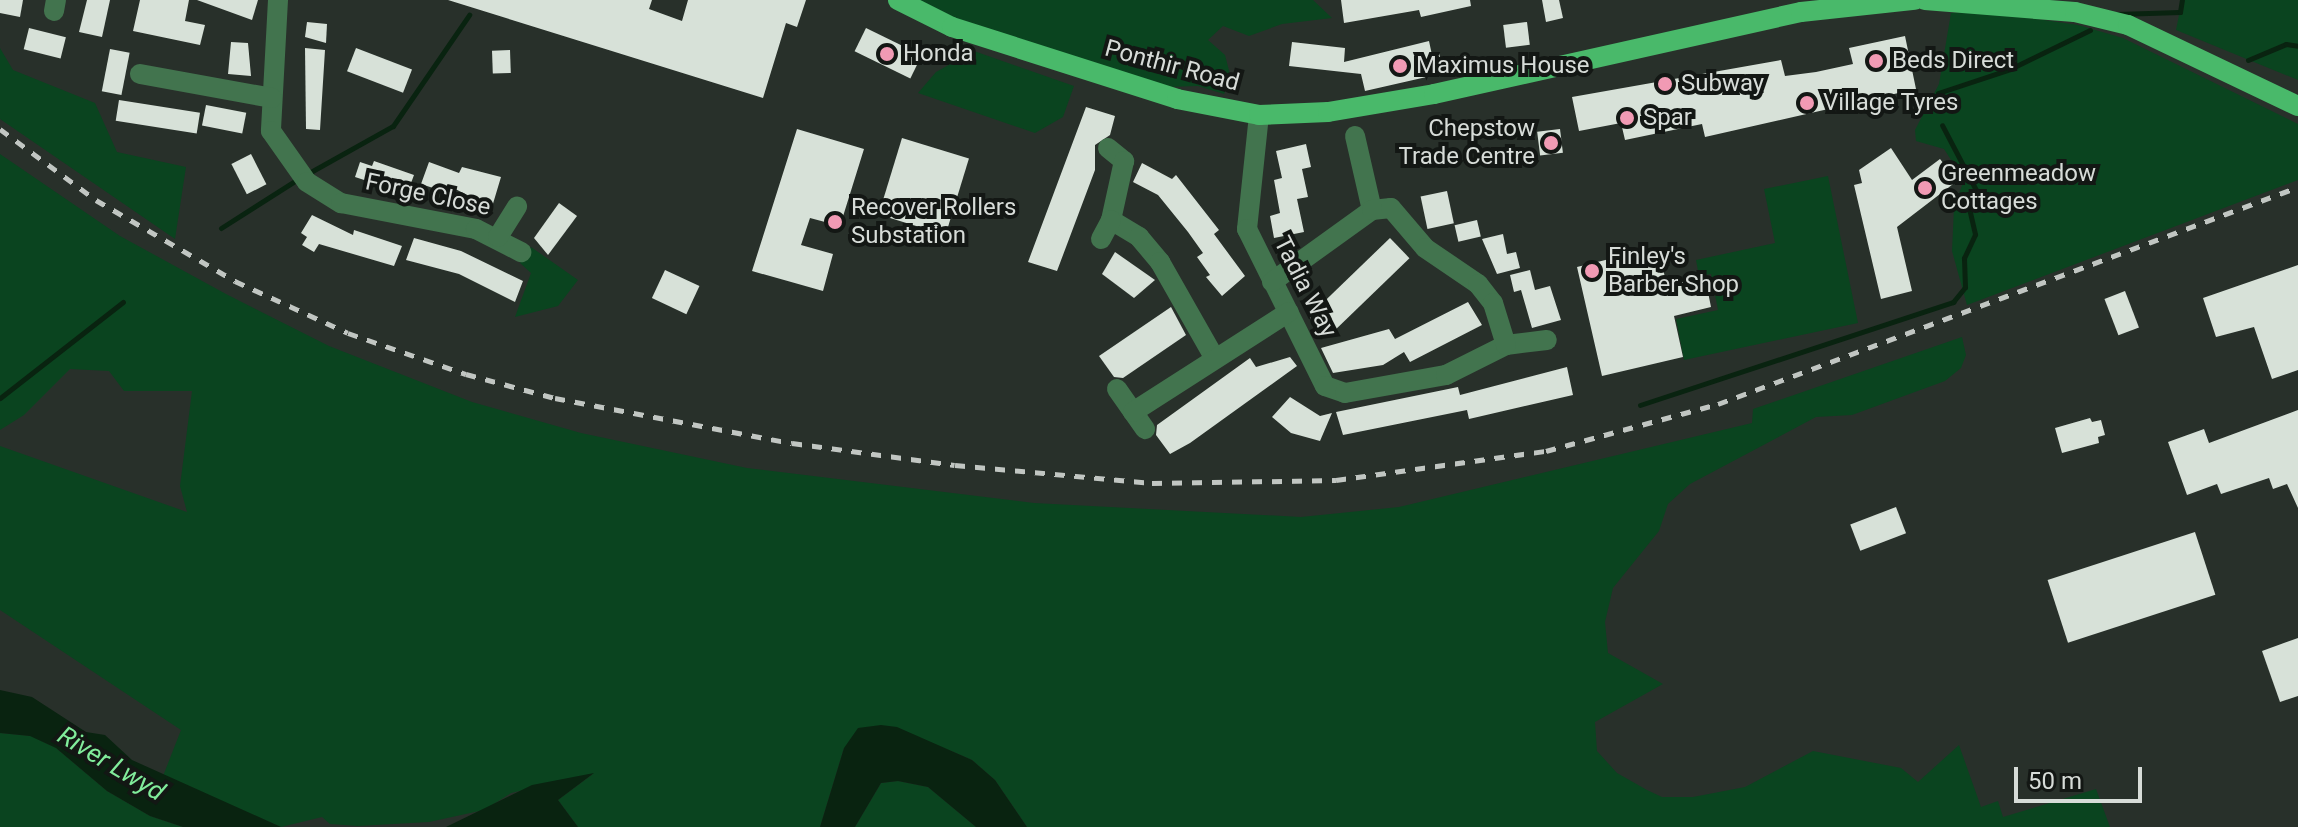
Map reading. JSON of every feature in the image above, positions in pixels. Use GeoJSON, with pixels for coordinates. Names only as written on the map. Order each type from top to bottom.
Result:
{"type":"FeatureCollection","features":[{"type":"Feature","properties":{"kind":"main road","name":"Ponthir Road"},"geometry":{"type":"LineString","coordinates":[[898,0],[952,27],[1177,99],[1259,115],[1328,112],[1434,94],[1801,12],[1914,0]]}},
{"type":"Feature","properties":{"kind":"main road"},"geometry":{"type":"LineString","coordinates":[[1925,0],[2076,6],[2128,25],[2298,106]]}},
{"type":"Feature","properties":{"kind":"street","name":"Forge Close"},"geometry":{"type":"LineString","coordinates":[[278,0],[271,131],[307,182],[341,203],[498,237],[521,252]]}},
{"type":"Feature","properties":{"kind":"street"},"geometry":{"type":"LineString","coordinates":[[140,74],[272,98]]}},
{"type":"Feature","properties":{"kind":"street","name":"Tadia Way"},"geometry":{"type":"LineString","coordinates":[[1259,115],[1247,229],[1325,386],[1345,393],[1446,375],[1506,345],[1547,340]]}},
{"type":"Feature","properties":{"kind":"street"},"geometry":{"type":"LineString","coordinates":[[1355,136],[1372,210]]}},
{"type":"Feature","properties":{"kind":"street"},"geometry":{"type":"LineString","coordinates":[[1101,239],[1111,220],[1124,161],[1108,148]]}},
{"type":"Feature","properties":{"kind":"street","name":"Forge Close"},"geometry":{"type":"LineString","coordinates":[[498,237],[517,207]]}},
{"type":"Feature","properties":{"kind":"street"},"geometry":{"type":"LineString","coordinates":[[1272,282],[1372,210],[1391,208],[1425,248],[1478,284],[1493,303],[1506,345]]}},
{"type":"Feature","properties":{"kind":"street"},"geometry":{"type":"LineString","coordinates":[[1111,220],[1139,237],[1160,262],[1214,357]]}},
{"type":"Feature","properties":{"kind":"street"},"geometry":{"type":"LineString","coordinates":[[1133,412],[1214,357],[1289,312]]}},
{"type":"Feature","properties":{"kind":"street"},"geometry":{"type":"LineString","coordinates":[[1117,389],[1145,429]]}},
{"type":"Feature","properties":{"kind":"green space"},"geometry":{"type":"Polygon","coordinates":[[[916,0],[1313,0],[1332,18],[1282,24],[1249,36],[1223,26],[1208,40],[1225,55],[1231,78],[1224,94],[1198,86],[1167,87],[953,18],[916,0]]]}},
{"type":"Feature","properties":{"kind":"green space"},"geometry":{"type":"Polygon","coordinates":[[[2182,0],[2298,0],[2298,80],[2176,30],[2182,0]]]}},
{"type":"Feature","properties":{"kind":"green space"},"geometry":{"type":"Polygon","coordinates":[[[1988,12],[2078,25],[2123,38],[2298,124],[2298,180],[1967,305],[1952,251],[1954,207],[1964,180],[1944,149],[1916,141],[1915,130],[1939,84],[1951,13],[1988,12]]]}},
{"type":"Feature","properties":{"kind":"green space"},"geometry":{"type":"Polygon","coordinates":[[[0,48],[13,70],[95,103],[117,152],[186,167],[175,239],[0,119],[0,48]]]}},
{"type":"Feature","properties":{"kind":"green space"},"geometry":{"type":"Polygon","coordinates":[[[974,51],[1074,86],[1063,117],[1035,133],[918,93],[936,72],[974,51]]]}},
{"type":"Feature","properties":{"kind":"green space"},"geometry":{"type":"Polygon","coordinates":[[[0,154],[120,236],[226,294],[329,346],[472,402],[581,433],[747,468],[1034,503],[1301,517],[1399,507],[1752,423],[1753,409],[1962,337],[1966,355],[1961,368],[1945,381],[1852,415],[1816,417],[1690,484],[1668,504],[1659,531],[1613,588],[1605,622],[1608,653],[1663,684],[1595,722],[1597,751],[1617,773],[1647,790],[1662,797],[1693,797],[1745,787],[1813,751],[1901,768],[1918,782],[1959,745],[1981,807],[1998,801],[2003,817],[2096,789],[2110,827],[1027,827],[995,780],[972,760],[949,750],[844,748],[820,827],[578,827],[558,800],[593,774],[511,793],[484,810],[429,822],[358,826],[330,824],[322,817],[281,827],[163,776],[181,730],[0,610],[0,446],[187,512],[180,486],[192,391],[124,391],[109,371],[70,369],[24,415],[0,430],[0,154]]]}},
{"type":"Feature","properties":{"kind":"green space"},"geometry":{"type":"Polygon","coordinates":[[[1828,176],[1858,323],[1684,360],[1676,319],[1718,310],[1711,274],[1699,276],[1696,260],[1775,243],[1764,189],[1828,176]]]}},
{"type":"Feature","properties":{"kind":"green space"},"geometry":{"type":"Polygon","coordinates":[[[531,247],[578,280],[558,306],[515,317],[531,273],[520,263],[531,247]]]}},
{"type":"Feature","properties":{"kind":"green space"},"geometry":{"type":"Polygon","coordinates":[[[0,733],[31,736],[56,748],[107,791],[150,816],[183,827],[0,827],[0,733]]]}},
{"type":"Feature","properties":{"kind":"green space"},"geometry":{"type":"Polygon","coordinates":[[[898,781],[928,787],[976,827],[855,827],[881,783],[898,781]]]}},
{"type":"Feature","properties":{"kind":"water","name":"River Lwyd"},"geometry":{"type":"Polygon","coordinates":[[[0,690],[32,697],[86,732],[105,735],[132,760],[281,827],[183,827],[150,816],[107,791],[56,748],[30,736],[0,733],[0,690]]]}},
{"type":"Feature","properties":{"kind":"water"},"geometry":{"type":"Polygon","coordinates":[[[881,725],[897,727],[972,760],[995,780],[1027,827],[976,827],[928,787],[898,781],[881,783],[855,827],[820,827],[844,748],[858,728],[881,725]]]}},
{"type":"Feature","properties":{"kind":"water"},"geometry":{"type":"Polygon","coordinates":[[[594,773],[558,800],[578,827],[446,827],[532,785],[594,773]]]}},
{"type":"Feature","properties":{"kind":"building"},"geometry":{"type":"Polygon","coordinates":[[[0,0],[23,0],[20,17],[0,13],[0,0]]]}},
{"type":"Feature","properties":{"kind":"building"},"geometry":{"type":"Polygon","coordinates":[[[87,0],[110,0],[102,37],[79,32],[87,0]]]}},
{"type":"Feature","properties":{"kind":"building"},"geometry":{"type":"Polygon","coordinates":[[[140,0],[189,0],[185,21],[205,25],[200,45],[133,31],[140,0]]]}},
{"type":"Feature","properties":{"kind":"building"},"geometry":{"type":"Polygon","coordinates":[[[197,0],[258,0],[252,20],[197,0]]]}},
{"type":"Feature","properties":{"kind":"building"},"geometry":{"type":"Polygon","coordinates":[[[448,0],[652,0],[649,9],[682,21],[688,0],[806,0],[797,27],[786,23],[763,98],[448,0]]]}},
{"type":"Feature","properties":{"kind":"building"},"geometry":{"type":"Polygon","coordinates":[[[1341,0],[1470,0],[1471,6],[1421,17],[1419,10],[1344,23],[1341,0]]]}},
{"type":"Feature","properties":{"kind":"building"},"geometry":{"type":"Polygon","coordinates":[[[1542,0],[1559,0],[1563,18],[1546,22],[1542,0]]]}},
{"type":"Feature","properties":{"kind":"building"},"geometry":{"type":"Polygon","coordinates":[[[307,22],[327,24],[326,43],[305,37],[307,22]]]}},
{"type":"Feature","properties":{"kind":"building"},"geometry":{"type":"Polygon","coordinates":[[[1527,22],[1530,45],[1506,48],[1503,25],[1527,22]]]}},
{"type":"Feature","properties":{"kind":"building"},"geometry":{"type":"Polygon","coordinates":[[[29,28],[66,37],[61,59],[24,49],[29,28]]]}},
{"type":"Feature","properties":{"kind":"building"},"geometry":{"type":"Polygon","coordinates":[[[866,28],[922,55],[910,79],[855,51],[866,28]]]}},
{"type":"Feature","properties":{"kind":"building"},"geometry":{"type":"Polygon","coordinates":[[[1905,36],[1916,89],[1705,137],[1702,124],[1625,140],[1621,123],[1579,131],[1572,97],[1781,60],[1785,76],[1816,72],[1853,64],[1849,48],[1905,36]]]}},
{"type":"Feature","properties":{"kind":"building","name":"Maximus House"},"geometry":{"type":"Polygon","coordinates":[[[1429,41],[1432,55],[1439,53],[1444,73],[1365,91],[1361,74],[1289,66],[1292,42],[1345,48],[1344,62],[1429,41]]]}},
{"type":"Feature","properties":{"kind":"building"},"geometry":{"type":"Polygon","coordinates":[[[231,42],[248,43],[251,76],[228,74],[231,42]]]}},
{"type":"Feature","properties":{"kind":"building"},"geometry":{"type":"Polygon","coordinates":[[[305,48],[325,50],[320,130],[306,129],[305,48]]]}},
{"type":"Feature","properties":{"kind":"building"},"geometry":{"type":"Polygon","coordinates":[[[356,48],[412,70],[403,93],[347,71],[356,48]]]}},
{"type":"Feature","properties":{"kind":"building"},"geometry":{"type":"Polygon","coordinates":[[[110,49],[130,53],[121,95],[102,91],[110,49]]]}},
{"type":"Feature","properties":{"kind":"building"},"geometry":{"type":"Polygon","coordinates":[[[510,50],[511,73],[493,74],[492,51],[510,50]]]}},
{"type":"Feature","properties":{"kind":"building"},"geometry":{"type":"Polygon","coordinates":[[[119,100],[200,113],[197,134],[116,121],[119,100]]]}},
{"type":"Feature","properties":{"kind":"building"},"geometry":{"type":"Polygon","coordinates":[[[206,105],[246,113],[242,133],[202,126],[206,105]]]}},
{"type":"Feature","properties":{"kind":"building"},"geometry":{"type":"Polygon","coordinates":[[[1086,107],[1115,116],[1110,135],[1095,145],[1095,170],[1057,271],[1028,262],[1086,107]]]}},
{"type":"Feature","properties":{"kind":"building"},"geometry":{"type":"Polygon","coordinates":[[[797,129],[864,149],[840,226],[810,218],[801,245],[833,254],[823,291],[752,271],[797,129]]]}},
{"type":"Feature","properties":{"kind":"building"},"geometry":{"type":"Polygon","coordinates":[[[1560,129],[1563,153],[1540,156],[1537,132],[1560,129]]]}},
{"type":"Feature","properties":{"kind":"building"},"geometry":{"type":"Polygon","coordinates":[[[902,138],[969,158],[946,235],[879,215],[902,138]]]}},
{"type":"Feature","properties":{"kind":"building"},"geometry":{"type":"Polygon","coordinates":[[[1306,144],[1311,167],[1302,169],[1308,197],[1297,199],[1304,232],[1274,238],[1270,216],[1280,213],[1274,180],[1282,178],[1276,151],[1306,144]]]}},
{"type":"Feature","properties":{"kind":"building"},"geometry":{"type":"Polygon","coordinates":[[[1891,148],[1912,180],[1940,159],[1957,181],[1897,227],[1912,291],[1881,299],[1854,185],[1862,183],[1859,170],[1891,148]]]}},
{"type":"Feature","properties":{"kind":"building"},"geometry":{"type":"Polygon","coordinates":[[[251,154],[266,184],[247,194],[231,164],[251,154]]]}},
{"type":"Feature","properties":{"kind":"building"},"geometry":{"type":"Polygon","coordinates":[[[374,161],[414,175],[407,194],[355,177],[360,162],[372,166],[374,161]]]}},
{"type":"Feature","properties":{"kind":"building"},"geometry":{"type":"Polygon","coordinates":[[[429,162],[459,173],[462,167],[501,177],[492,207],[447,185],[445,192],[421,184],[429,162]]]}},
{"type":"Feature","properties":{"kind":"building"},"geometry":{"type":"Polygon","coordinates":[[[1142,163],[1172,179],[1176,175],[1219,230],[1214,234],[1245,276],[1222,296],[1206,277],[1210,275],[1197,257],[1203,253],[1188,232],[1158,195],[1133,182],[1142,163]]]}},
{"type":"Feature","properties":{"kind":"building"},"geometry":{"type":"Polygon","coordinates":[[[1447,191],[1454,223],[1427,229],[1421,197],[1447,191]]]}},
{"type":"Feature","properties":{"kind":"building"},"geometry":{"type":"Polygon","coordinates":[[[559,203],[577,216],[548,255],[534,238],[559,203]]]}},
{"type":"Feature","properties":{"kind":"building"},"geometry":{"type":"Polygon","coordinates":[[[312,215],[353,235],[354,230],[402,246],[394,266],[319,244],[314,252],[302,245],[307,237],[301,233],[312,215]]]}},
{"type":"Feature","properties":{"kind":"building"},"geometry":{"type":"Polygon","coordinates":[[[1477,220],[1481,237],[1458,242],[1455,225],[1477,220]]]}},
{"type":"Feature","properties":{"kind":"building"},"geometry":{"type":"Polygon","coordinates":[[[1503,234],[1507,254],[1516,252],[1520,268],[1497,274],[1482,239],[1503,234]]]}},
{"type":"Feature","properties":{"kind":"building"},"geometry":{"type":"Polygon","coordinates":[[[414,238],[461,251],[523,281],[515,302],[459,274],[406,260],[414,238]]]}},
{"type":"Feature","properties":{"kind":"building"},"geometry":{"type":"Polygon","coordinates":[[[1390,238],[1409,258],[1328,337],[1309,316],[1390,238]]]}},
{"type":"Feature","properties":{"kind":"building"},"geometry":{"type":"Polygon","coordinates":[[[1658,247],[1667,286],[1705,277],[1711,307],[1674,316],[1683,357],[1602,376],[1577,267],[1658,247]]]}},
{"type":"Feature","properties":{"kind":"building"},"geometry":{"type":"Polygon","coordinates":[[[1115,252],[1155,280],[1134,298],[1102,274],[1115,252]]]}},
{"type":"Feature","properties":{"kind":"building"},"geometry":{"type":"Polygon","coordinates":[[[2298,265],[2298,370],[2272,379],[2254,327],[2216,337],[2203,298],[2298,265]]]}},
{"type":"Feature","properties":{"kind":"building"},"geometry":{"type":"Polygon","coordinates":[[[665,270],[699,286],[686,314],[652,298],[665,270]]]}},
{"type":"Feature","properties":{"kind":"building"},"geometry":{"type":"Polygon","coordinates":[[[1530,270],[1535,290],[1550,286],[1561,320],[1532,328],[1521,290],[1514,292],[1510,275],[1530,270]]]}},
{"type":"Feature","properties":{"kind":"building"},"geometry":{"type":"Polygon","coordinates":[[[2125,291],[2139,327],[2118,335],[2104,299],[2125,291]]]}},
{"type":"Feature","properties":{"kind":"building"},"geometry":{"type":"Polygon","coordinates":[[[1468,302],[1482,325],[1410,362],[1404,352],[1383,365],[1333,373],[1321,348],[1389,329],[1395,339],[1468,302]]]}},
{"type":"Feature","properties":{"kind":"building"},"geometry":{"type":"Polygon","coordinates":[[[1171,307],[1186,335],[1123,378],[1114,377],[1099,356],[1171,307]]]}},
{"type":"Feature","properties":{"kind":"building"},"geometry":{"type":"Polygon","coordinates":[[[1290,357],[1297,366],[1190,443],[1170,454],[1156,435],[1157,425],[1250,358],[1256,367],[1290,357]]]}},
{"type":"Feature","properties":{"kind":"building"},"geometry":{"type":"Polygon","coordinates":[[[1567,367],[1573,395],[1469,419],[1467,410],[1343,435],[1336,412],[1458,387],[1460,395],[1567,367]]]}},
{"type":"Feature","properties":{"kind":"building"},"geometry":{"type":"Polygon","coordinates":[[[1290,397],[1320,416],[1332,413],[1320,441],[1291,433],[1272,417],[1290,397]]]}},
{"type":"Feature","properties":{"kind":"building"},"geometry":{"type":"Polygon","coordinates":[[[2298,410],[2298,508],[2287,484],[2273,489],[2269,478],[2221,494],[2217,484],[2187,495],[2168,442],[2204,429],[2209,443],[2298,410]]]}},
{"type":"Feature","properties":{"kind":"building"},"geometry":{"type":"Polygon","coordinates":[[[2090,418],[2092,422],[2101,420],[2105,435],[2098,437],[2099,443],[2062,453],[2055,428],[2090,418]]]}},
{"type":"Feature","properties":{"kind":"building"},"geometry":{"type":"Polygon","coordinates":[[[1896,507],[1906,533],[1860,551],[1850,525],[1896,507]]]}},
{"type":"Feature","properties":{"kind":"building"},"geometry":{"type":"Polygon","coordinates":[[[2195,532],[2215,595],[2068,643],[2048,580],[2195,532]]]}},
{"type":"Feature","properties":{"kind":"building"},"geometry":{"type":"Polygon","coordinates":[[[2298,638],[2298,696],[2280,702],[2262,651],[2298,638]]]}},
{"type":"Feature","properties":{"kind":"waterway"},"geometry":{"type":"LineString","coordinates":[[2117,14],[2180,12],[2182,0]]}},
{"type":"Feature","properties":{"kind":"waterway"},"geometry":{"type":"LineString","coordinates":[[307,174],[393,126],[469,15]]}},
{"type":"Feature","properties":{"kind":"waterway"},"geometry":{"type":"LineString","coordinates":[[1938,93],[2010,69],[2090,30]]}},
{"type":"Feature","properties":{"kind":"waterway"},"geometry":{"type":"LineString","coordinates":[[2248,60],[2286,44],[2298,46]]}},
{"type":"Feature","properties":{"kind":"waterway"},"geometry":{"type":"LineString","coordinates":[[1640,405],[1953,302],[1965,287],[1964,258],[1975,234],[1969,209],[1976,190],[1942,125]]}},
{"type":"Feature","properties":{"kind":"waterway"},"geometry":{"type":"LineString","coordinates":[[221,228],[298,179]]}},
{"type":"Feature","properties":{"kind":"waterway"},"geometry":{"type":"LineString","coordinates":[[0,398],[123,302]]}},
{"type":"Feature","properties":{"kind":"railway"},"geometry":{"type":"LineString","coordinates":[[0,129],[96,200],[235,281],[348,333],[466,374],[555,398],[792,443],[955,465],[1152,483],[1336,480],[1546,451],[1718,404],[2298,187]]}},
{"type":"Feature","properties":{"kind":"place","name":"Honda"},"geometry":{"type":"Point","coordinates":[887,54]}},
{"type":"Feature","properties":{"kind":"place","name":"Beds Direct"},"geometry":{"type":"Point","coordinates":[1876,61]}},
{"type":"Feature","properties":{"kind":"place","name":"Maximus House"},"geometry":{"type":"Point","coordinates":[1400,66]}},
{"type":"Feature","properties":{"kind":"place","name":"Subway"},"geometry":{"type":"Point","coordinates":[1665,84]}},
{"type":"Feature","properties":{"kind":"place","name":"Village Tyres"},"geometry":{"type":"Point","coordinates":[1807,103]}},
{"type":"Feature","properties":{"kind":"place","name":"Spar"},"geometry":{"type":"Point","coordinates":[1627,118]}},
{"type":"Feature","properties":{"kind":"place","name":"Chepstow Trade Centre"},"geometry":{"type":"Point","coordinates":[1551,143]}},
{"type":"Feature","properties":{"kind":"place","name":"Greenmeadow Cottages"},"geometry":{"type":"Point","coordinates":[1925,188]}},
{"type":"Feature","properties":{"kind":"place","name":"Recover Rollers Substation"},"geometry":{"type":"Point","coordinates":[835,222]}},
{"type":"Feature","properties":{"kind":"place","name":"Finley's Barber Shop"},"geometry":{"type":"Point","coordinates":[1592,271]}}]}
